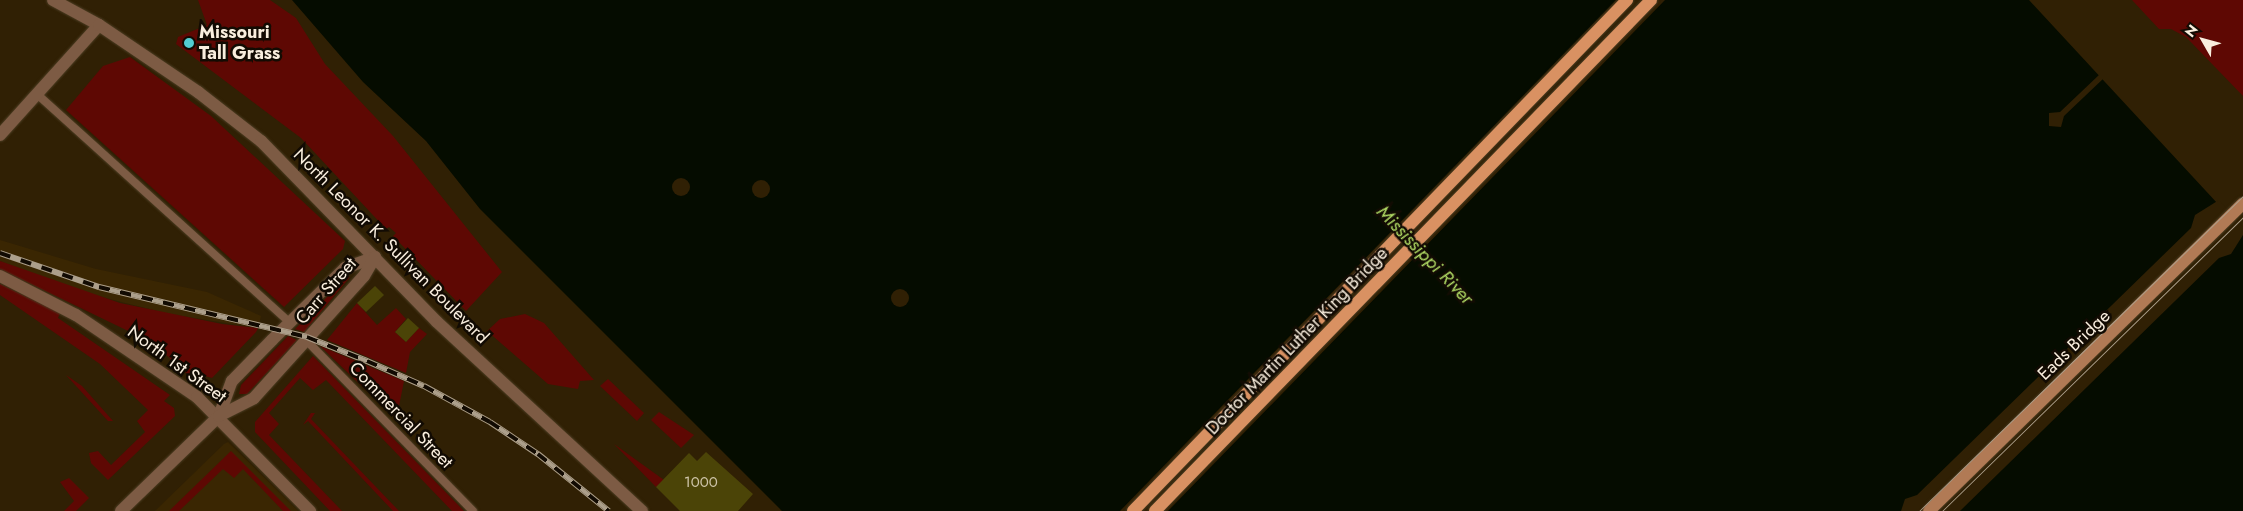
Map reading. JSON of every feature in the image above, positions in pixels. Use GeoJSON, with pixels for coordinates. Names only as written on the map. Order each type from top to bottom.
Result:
{"type":"FeatureCollection","features":[{"type":"Feature","properties":{"kind":"main road","name":"Doctor Martin Luther King Bridge"},"geometry":{"type":"LineString","coordinates":[[1133,511],[1627,0]]}},
{"type":"Feature","properties":{"kind":"main road","name":"Doctor Martin Luther King Bridge"},"geometry":{"type":"LineString","coordinates":[[1155,511],[1650,0]]}},
{"type":"Feature","properties":{"kind":"main road","name":"Eads Bridge"},"geometry":{"type":"LineString","coordinates":[[1929,511],[2243,204]]}},
{"type":"Feature","properties":{"kind":"street","name":"North Leonor K. Sullivan Boulevard"},"geometry":{"type":"LineString","coordinates":[[53,0],[99,24],[198,92],[261,142],[438,322],[642,511]]}},
{"type":"Feature","properties":{"kind":"street"},"geometry":{"type":"LineString","coordinates":[[0,135],[38,95],[99,24]]}},
{"type":"Feature","properties":{"kind":"street","name":"Carr Street"},"geometry":{"type":"LineString","coordinates":[[219,416],[232,381],[289,322],[345,268],[375,257]]}},
{"type":"Feature","properties":{"kind":"street","name":"Carr Street"},"geometry":{"type":"LineString","coordinates":[[121,511],[219,416],[254,398],[364,276],[375,257]]}},
{"type":"Feature","properties":{"kind":"street","name":"North 1st Street"},"geometry":{"type":"LineString","coordinates":[[0,276],[96,328],[219,416],[310,511]]}},
{"type":"Feature","properties":{"kind":"lane"},"geometry":{"type":"LineString","coordinates":[[38,95],[289,322]]}},
{"type":"Feature","properties":{"kind":"lane","name":"Commercial Street"},"geometry":{"type":"LineString","coordinates":[[306,340],[473,511]]}},
{"type":"Feature","properties":{"kind":"shaded area"},"geometry":{"type":"Polygon","coordinates":[[[198,0],[270,0],[296,18],[325,64],[393,136],[502,272],[466,311],[393,236],[396,233],[389,227],[386,229],[301,138],[176,44],[178,37],[207,25],[198,0]]]}},
{"type":"Feature","properties":{"kind":"shaded area"},"geometry":{"type":"Polygon","coordinates":[[[2132,0],[2243,0],[2243,96],[2186,37],[2171,29],[2159,29],[2132,0]]]}},
{"type":"Feature","properties":{"kind":"shaded area"},"geometry":{"type":"Polygon","coordinates":[[[130,57],[211,116],[345,241],[343,249],[284,307],[66,110],[103,66],[130,57]]]}},
{"type":"Feature","properties":{"kind":"shaded area"},"geometry":{"type":"Polygon","coordinates":[[[0,240],[96,269],[207,292],[261,316],[258,328],[169,314],[78,291],[0,261],[0,240]]]}},
{"type":"Feature","properties":{"kind":"shaded area"},"geometry":{"type":"Polygon","coordinates":[[[0,261],[120,303],[222,324],[258,328],[212,378],[198,374],[194,380],[153,343],[0,269],[0,261]]]}},
{"type":"Feature","properties":{"kind":"shaded area"},"geometry":{"type":"Polygon","coordinates":[[[350,277],[304,332],[295,329],[346,278],[350,277]]]}},
{"type":"Feature","properties":{"kind":"shaded area"},"geometry":{"type":"Polygon","coordinates":[[[0,284],[60,313],[58,318],[170,395],[164,401],[174,408],[175,416],[108,480],[91,463],[89,453],[98,451],[111,465],[145,432],[137,421],[148,410],[100,364],[0,295],[0,284]]]}},
{"type":"Feature","properties":{"kind":"shaded area"},"geometry":{"type":"Polygon","coordinates":[[[357,303],[377,325],[396,308],[406,319],[395,332],[406,342],[419,328],[427,334],[410,352],[406,373],[327,340],[357,303]]]}},
{"type":"Feature","properties":{"kind":"shaded area"},"geometry":{"type":"Polygon","coordinates":[[[525,314],[544,323],[594,380],[580,381],[578,389],[548,384],[487,331],[500,319],[525,314]]]}},
{"type":"Feature","properties":{"kind":"shaded area"},"geometry":{"type":"Polygon","coordinates":[[[288,336],[297,340],[247,394],[239,394],[241,385],[288,336]]]}},
{"type":"Feature","properties":{"kind":"shaded area"},"geometry":{"type":"Polygon","coordinates":[[[320,346],[404,381],[398,411],[393,416],[320,346]]]}},
{"type":"Feature","properties":{"kind":"shaded area"},"geometry":{"type":"Polygon","coordinates":[[[313,356],[464,511],[452,511],[326,380],[313,390],[300,378],[269,413],[279,424],[269,435],[342,511],[330,511],[255,432],[255,422],[313,356]]]}},
{"type":"Feature","properties":{"kind":"shaded area"},"geometry":{"type":"Polygon","coordinates":[[[66,375],[82,386],[113,421],[108,421],[66,375]]]}},
{"type":"Feature","properties":{"kind":"shaded area"},"geometry":{"type":"Polygon","coordinates":[[[608,379],[644,413],[637,421],[600,386],[608,379]]]}},
{"type":"Feature","properties":{"kind":"shaded area"},"geometry":{"type":"Polygon","coordinates":[[[659,412],[694,435],[681,448],[651,420],[659,412]]]}},
{"type":"Feature","properties":{"kind":"shaded area"},"geometry":{"type":"Polygon","coordinates":[[[311,413],[315,413],[311,419],[399,511],[393,511],[308,421],[303,425],[311,413]]]}},
{"type":"Feature","properties":{"kind":"shaded area"},"geometry":{"type":"Polygon","coordinates":[[[228,442],[298,511],[155,511],[224,444],[228,442]]]}},
{"type":"Feature","properties":{"kind":"shaded area"},"geometry":{"type":"Polygon","coordinates":[[[614,444],[664,480],[656,487],[614,444]]]}},
{"type":"Feature","properties":{"kind":"shaded area"},"geometry":{"type":"Polygon","coordinates":[[[231,451],[291,511],[283,511],[243,469],[234,478],[223,469],[179,511],[169,511],[231,451]]]}},
{"type":"Feature","properties":{"kind":"shaded area"},"geometry":{"type":"Polygon","coordinates":[[[69,478],[89,498],[76,511],[64,511],[74,501],[60,482],[69,478]]]}},
{"type":"Feature","properties":{"kind":"water","name":"Mississippi River"},"geometry":{"type":"Polygon","coordinates":[[[292,0],[2029,0],[2243,231],[2243,511],[782,511],[480,209],[426,141],[363,82],[292,0]]]}},
{"type":"Feature","properties":{"kind":"pier"},"geometry":{"type":"Polygon","coordinates":[[[1616,0],[1665,0],[1168,511],[1120,511],[1616,0]]]}},
{"type":"Feature","properties":{"kind":"pier"},"geometry":{"type":"Polygon","coordinates":[[[2100,74],[2104,78],[2064,116],[2061,127],[2049,126],[2049,113],[2060,112],[2100,74]]]}},
{"type":"Feature","properties":{"kind":"pier"},"geometry":{"type":"Polygon","coordinates":[[[681,178],[687,181],[690,187],[687,193],[681,196],[675,193],[672,187],[675,181],[681,178]]]}},
{"type":"Feature","properties":{"kind":"pier"},"geometry":{"type":"Polygon","coordinates":[[[761,180],[767,183],[770,189],[767,195],[761,198],[755,195],[752,189],[755,183],[761,180]]]}},
{"type":"Feature","properties":{"kind":"pier"},"geometry":{"type":"Polygon","coordinates":[[[2219,200],[2243,227],[2243,235],[2231,254],[2219,258],[1960,511],[1901,511],[1905,499],[1917,495],[2191,228],[2195,215],[2219,200]]]}},
{"type":"Feature","properties":{"kind":"pier"},"geometry":{"type":"Polygon","coordinates":[[[900,289],[906,292],[909,298],[906,304],[900,307],[894,304],[891,298],[894,292],[900,289]]]}},
{"type":"Feature","properties":{"kind":"building"},"geometry":{"type":"Polygon","coordinates":[[[375,286],[384,295],[366,312],[357,303],[375,286]]]}},
{"type":"Feature","properties":{"kind":"building"},"geometry":{"type":"Polygon","coordinates":[[[408,318],[419,328],[406,342],[395,332],[408,318]]]}},
{"type":"Feature","properties":{"kind":"building"},"geometry":{"type":"Polygon","coordinates":[[[706,452],[753,494],[738,511],[680,511],[656,487],[689,453],[697,461],[706,452]]]}},
{"type":"Feature","properties":{"kind":"tram line"},"geometry":{"type":"LineString","coordinates":[[1919,511],[2243,196]]}},
{"type":"Feature","properties":{"kind":"tram line"},"geometry":{"type":"LineString","coordinates":[[1942,511],[2243,217]]}},
{"type":"Feature","properties":{"kind":"railway"},"geometry":{"type":"LineString","coordinates":[[0,253],[99,287],[307,337],[367,361],[424,386],[490,422],[538,454],[609,511]]}},
{"type":"Feature","properties":{"kind":"place","name":"Missouri Tall Grass"},"geometry":{"type":"Point","coordinates":[189,43]}}]}
